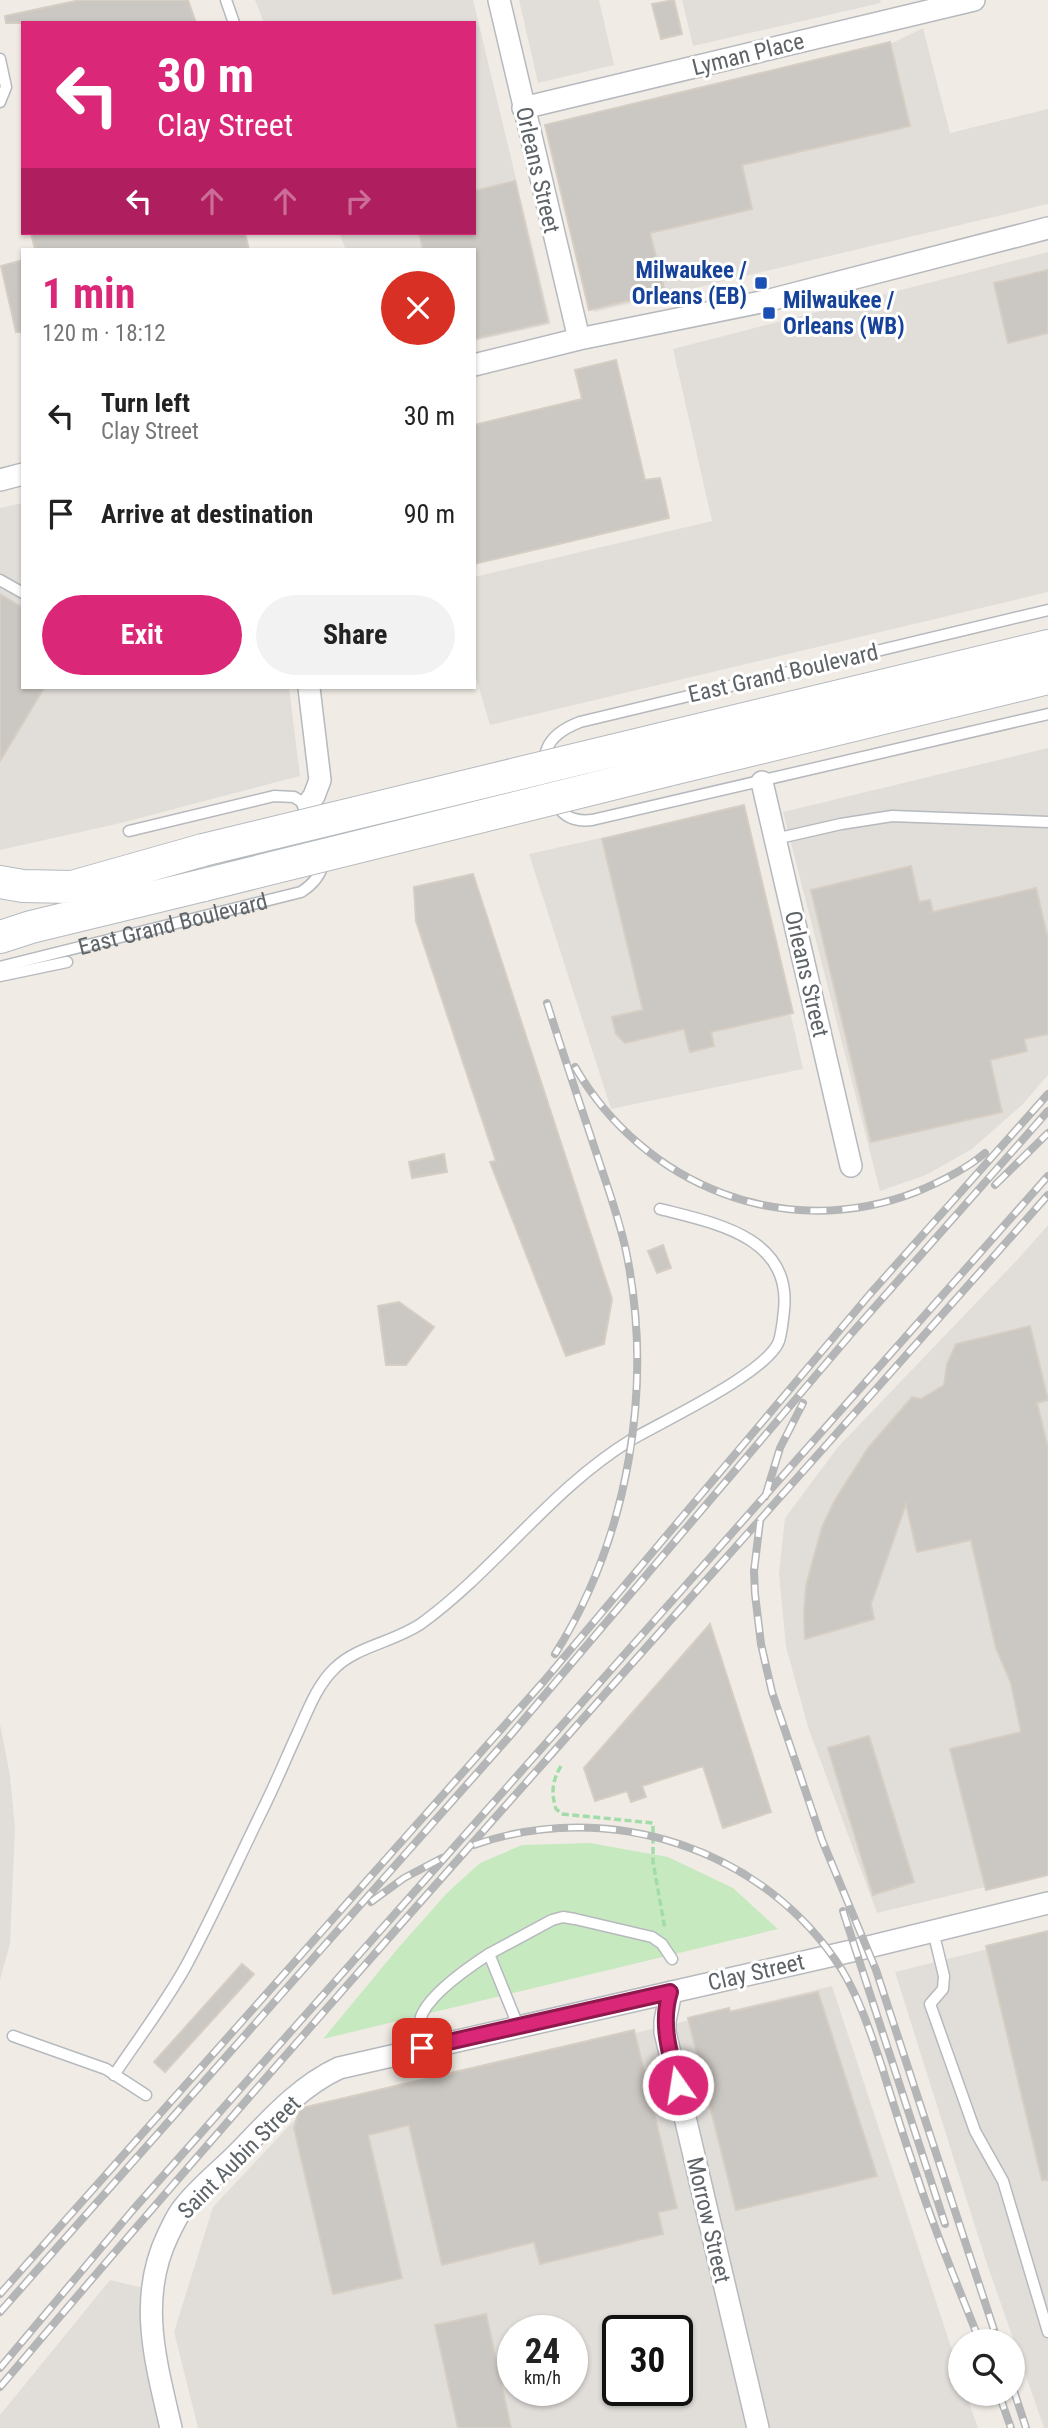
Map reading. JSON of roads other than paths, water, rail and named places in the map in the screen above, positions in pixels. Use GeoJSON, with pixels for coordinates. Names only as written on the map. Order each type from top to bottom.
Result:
{"type":"FeatureCollection","features":[{"type":"Feature","properties":{"kind":"main road","name":"East Grand Boulevard"},"geometry":{"type":"LineString","coordinates":[[0,882],[23,886],[72,887],[203,850],[1048,646]]}},
{"type":"Feature","properties":{"kind":"main road","name":"East Grand Boulevard"},"geometry":{"type":"LineString","coordinates":[[0,934],[1048,678]]}},
{"type":"Feature","properties":{"kind":"main road"},"geometry":{"type":"LineString","coordinates":[[0,901],[72,887]]}},
{"type":"Feature","properties":{"kind":"street","name":"Orleans Street"},"geometry":{"type":"LineString","coordinates":[[499,0],[579,339]]}},
{"type":"Feature","properties":{"kind":"street","name":"Lyman Place"},"geometry":{"type":"LineString","coordinates":[[523,108],[906,8],[974,0]]}},
{"type":"Feature","properties":{"kind":"street"},"geometry":{"type":"LineString","coordinates":[[476,365],[579,339],[766,301],[1048,228]]}},
{"type":"Feature","properties":{"kind":"street"},"geometry":{"type":"LineString","coordinates":[[0,480],[21,475]]}},
{"type":"Feature","properties":{"kind":"street"},"geometry":{"type":"LineString","coordinates":[[307,804],[314,796],[320,780],[309,689]]}},
{"type":"Feature","properties":{"kind":"street","name":"Orleans Street"},"geometry":{"type":"LineString","coordinates":[[762,782],[851,1166]]}},
{"type":"Feature","properties":{"kind":"street","name":"Clay Street"},"geometry":{"type":"LineString","coordinates":[[422,2048],[519,2028],[1048,1902]]}},
{"type":"Feature","properties":{"kind":"street","name":"Morrow Street"},"geometry":{"type":"LineString","coordinates":[[670,1992],[666,2032],[758,2428]]}},
{"type":"Feature","properties":{"kind":"street","name":"Saint Aubin Street"},"geometry":{"type":"LineString","coordinates":[[171,2428],[155,2359],[149,2312],[156,2267],[163,2245],[184,2207],[276,2114],[323,2075],[339,2068],[422,2048]]}},
{"type":"Feature","properties":{"kind":"lane"},"geometry":{"type":"LineString","coordinates":[[226,0],[233,21]]}},
{"type":"Feature","properties":{"kind":"lane"},"geometry":{"type":"LineString","coordinates":[[0,59],[6,87],[0,102]]}},
{"type":"Feature","properties":{"kind":"lane"},"geometry":{"type":"LineString","coordinates":[[0,580],[21,592]]}},
{"type":"Feature","properties":{"kind":"lane","name":"East Grand Boulevard"},"geometry":{"type":"LineString","coordinates":[[1048,610],[580,722],[557,735],[547,748],[545,773],[555,802],[566,815],[580,821],[605,819],[1048,715]]}},
{"type":"Feature","properties":{"kind":"lane"},"geometry":{"type":"LineString","coordinates":[[128,831],[274,796],[294,797],[307,804]]}},
{"type":"Feature","properties":{"kind":"lane","name":"East Grand Boulevard"},"geometry":{"type":"LineString","coordinates":[[0,967],[301,892],[316,881],[324,861],[320,825],[307,804]]}},
{"type":"Feature","properties":{"kind":"lane"},"geometry":{"type":"LineString","coordinates":[[775,839],[892,816],[1048,822]]}},
{"type":"Feature","properties":{"kind":"lane","name":"East Grand Boulevard"},"geometry":{"type":"LineString","coordinates":[[0,976],[67,962]]}},
{"type":"Feature","properties":{"kind":"lane"},"geometry":{"type":"LineString","coordinates":[[114,2075],[185,1968],[312,1703],[333,1669],[357,1652],[387,1642],[421,1624],[461,1592],[572,1486],[617,1450],[760,1364],[778,1342],[785,1306],[785,1288],[779,1269],[768,1254],[753,1240],[706,1220],[660,1209]]}},
{"type":"Feature","properties":{"kind":"lane"},"geometry":{"type":"LineString","coordinates":[[422,2048],[420,2018],[425,2009],[462,1972],[552,1920],[563,1917],[652,1937],[662,1944],[672,1959]]}},
{"type":"Feature","properties":{"kind":"lane"},"geometry":{"type":"LineString","coordinates":[[933,1931],[944,1976],[943,1989],[930,2004],[975,2131],[1003,2181],[1048,2332]]}},
{"type":"Feature","properties":{"kind":"lane"},"geometry":{"type":"LineString","coordinates":[[489,1954],[519,2028]]}},
{"type":"Feature","properties":{"kind":"lane"},"geometry":{"type":"LineString","coordinates":[[13,2036],[106,2069],[146,2095]]}},
{"type":"Feature","properties":{"kind":"railway"},"geometry":{"type":"LineString","coordinates":[[547,1003],[623,1239],[634,1302],[637,1354],[629,1459],[617,1511],[601,1561],[580,1609],[555,1654]]}},
{"type":"Feature","properties":{"kind":"railway"},"geometry":{"type":"LineString","coordinates":[[575,1067],[604,1109],[639,1144],[679,1172],[722,1193],[769,1206],[817,1211],[867,1206],[916,1192],[943,1180],[985,1153]]}},
{"type":"Feature","properties":{"kind":"railway"},"geometry":{"type":"LineString","coordinates":[[0,2294],[544,1681],[870,1294],[1048,1094]]}},
{"type":"Feature","properties":{"kind":"railway"},"geometry":{"type":"LineString","coordinates":[[0,2312],[509,1737],[851,1334],[1048,1111]]}},
{"type":"Feature","properties":{"kind":"railway"},"geometry":{"type":"LineString","coordinates":[[995,1185],[1048,1133]]}},
{"type":"Feature","properties":{"kind":"railway"},"geometry":{"type":"LineString","coordinates":[[0,2368],[132,2211],[1048,1176]]}},
{"type":"Feature","properties":{"kind":"railway"},"geometry":{"type":"LineString","coordinates":[[0,2387],[259,2086],[1048,1195]]}},
{"type":"Feature","properties":{"kind":"railway"},"geometry":{"type":"LineString","coordinates":[[765,1497],[780,1448],[803,1403]]}},
{"type":"Feature","properties":{"kind":"railway"},"geometry":{"type":"LineString","coordinates":[[760,1521],[754,1571],[755,1594],[761,1644],[772,1692],[822,1840],[876,1970],[994,2329]]}},
{"type":"Feature","properties":{"kind":"railway"},"geometry":{"type":"LineString","coordinates":[[474,1845],[525,1832],[577,1828],[629,1832],[679,1844],[727,1864],[771,1892],[810,1928],[842,1970],[860,2005],[931,2216],[975,2329]]}},
{"type":"Feature","properties":{"kind":"railway"},"geometry":{"type":"LineString","coordinates":[[371,1902],[404,1878],[442,1858]]}},
{"type":"Feature","properties":{"kind":"railway"},"geometry":{"type":"LineString","coordinates":[[843,1911],[945,2224]]}},
{"type":"Feature","properties":{"kind":"railway"},"geometry":{"type":"LineString","coordinates":[[1003,2406],[1011,2428]]}},
{"type":"Feature","properties":{"kind":"railway"},"geometry":{"type":"LineString","coordinates":[[1019,2406],[1026,2428]]}},
{"type":"Feature","properties":{"kind":"place","name":"Milwaukee / Orleans (EB)"},"geometry":{"type":"Point","coordinates":[761,283]}},
{"type":"Feature","properties":{"kind":"place","name":"Milwaukee / Orleans (WB)"},"geometry":{"type":"Point","coordinates":[769,313]}}]}
